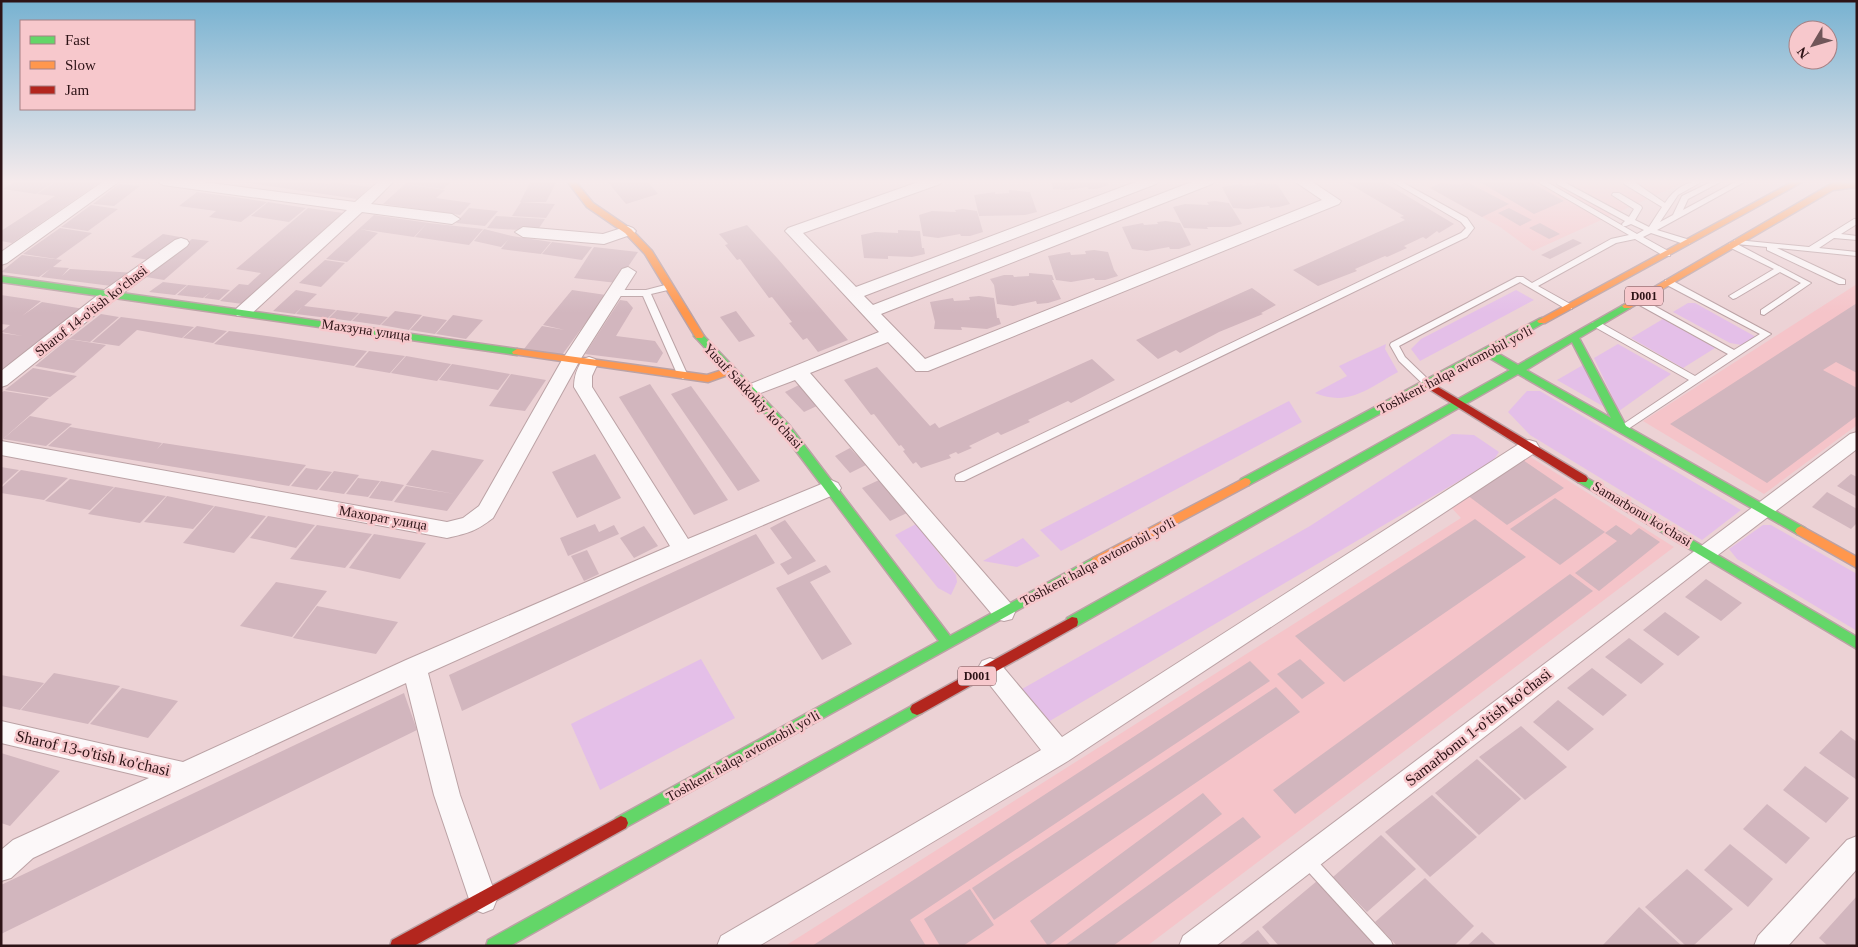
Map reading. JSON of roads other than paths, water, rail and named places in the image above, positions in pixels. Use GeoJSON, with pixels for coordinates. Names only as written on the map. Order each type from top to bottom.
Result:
{"type":"FeatureCollection","features":[{"type":"Feature","properties":{"kind":"main road","name":"Yusuf Sakkokiy ko'chasi"},"geometry":{"type":"LineString","coordinates":[[620,225],[628,231],[652,256],[701,340],[729,372],[785,428],[948,643]]}},
{"type":"Feature","properties":{"kind":"main road","name":"Toshkent halqa avtomobil yo'li"},"geometry":{"type":"LineString","coordinates":[[398,946],[1004,612],[1252,484],[1428,384],[1719,225]]}},
{"type":"Feature","properties":{"kind":"main road","name":"Toshkent halqa avtomobil yo'li"},"geometry":{"type":"LineString","coordinates":[[494,946],[990,668],[1274,503],[1518,370],[1765,225]]}},
{"type":"Feature","properties":{"kind":"main road","name":"Махзуна улица"},"geometry":{"type":"LineString","coordinates":[[1,279],[683,376],[708,379],[729,372]]}},
{"type":"Feature","properties":{"kind":"main road"},"geometry":{"type":"LineString","coordinates":[[1574,337],[1622,429]]}},
{"type":"Feature","properties":{"kind":"main road"},"geometry":{"type":"LineString","coordinates":[[1487,352],[1857,563]]}},
{"type":"Feature","properties":{"kind":"main road","name":"Samarbonu ko'chasi"},"geometry":{"type":"LineString","coordinates":[[1428,384],[1458,404],[1857,644]]}},
{"type":"Feature","properties":{"kind":"street"},"geometry":{"type":"LineString","coordinates":[[1,260],[50,225]]}},
{"type":"Feature","properties":{"kind":"street"},"geometry":{"type":"LineString","coordinates":[[243,312],[338,225]]}},
{"type":"Feature","properties":{"kind":"street"},"geometry":{"type":"LineString","coordinates":[[809,225],[794,231],[922,367],[1274,225]]}},
{"type":"Feature","properties":{"kind":"street"},"geometry":{"type":"LineString","coordinates":[[854,294],[1035,225]]}},
{"type":"Feature","properties":{"kind":"street"},"geometry":{"type":"LineString","coordinates":[[870,312],[1093,225]]}},
{"type":"Feature","properties":{"kind":"street"},"geometry":{"type":"LineString","coordinates":[[523,232],[604,239],[628,231]]}},
{"type":"Feature","properties":{"kind":"street","name":"Sharof 14-o'tish ko'chasi"},"geometry":{"type":"LineString","coordinates":[[1,381],[109,295],[181,243]]}},
{"type":"Feature","properties":{"kind":"street","name":"Махорат улица"},"geometry":{"type":"LineString","coordinates":[[1,448],[447,530],[468,525],[486,512],[580,361],[614,293],[628,272]]}},
{"type":"Feature","properties":{"kind":"street"},"geometry":{"type":"LineString","coordinates":[[750,391],[891,334]]}},
{"type":"Feature","properties":{"kind":"street"},"geometry":{"type":"LineString","coordinates":[[580,361],[583,376],[582,387],[683,549]]}},
{"type":"Feature","properties":{"kind":"street"},"geometry":{"type":"LineString","coordinates":[[799,372],[1004,612]]}},
{"type":"Feature","properties":{"kind":"street","name":"Samarbonu 1-o'tish ko'chasi"},"geometry":{"type":"LineString","coordinates":[[1193,946],[1706,552],[1857,439]]}},
{"type":"Feature","properties":{"kind":"street"},"geometry":{"type":"LineString","coordinates":[[731,946],[1059,753],[1529,447]]}},
{"type":"Feature","properties":{"kind":"street"},"geometry":{"type":"LineString","coordinates":[[1,868],[23,848],[414,667],[683,549],[831,488]]}},
{"type":"Feature","properties":{"kind":"street"},"geometry":{"type":"LineString","coordinates":[[414,667],[446,796],[483,899]]}},
{"type":"Feature","properties":{"kind":"street"},"geometry":{"type":"LineString","coordinates":[[990,668],[1059,753]]}},
{"type":"Feature","properties":{"kind":"street","name":"Sharof 13-o'tish ko'chasi"},"geometry":{"type":"LineString","coordinates":[[1,732],[184,774]]}},
{"type":"Feature","properties":{"kind":"street"},"geometry":{"type":"LineString","coordinates":[[1768,946],[1857,849]]}},
{"type":"Feature","properties":{"kind":"lane"},"geometry":{"type":"LineString","coordinates":[[960,478],[1464,235],[1470,228],[1468,225]]}},
{"type":"Feature","properties":{"kind":"lane"},"geometry":{"type":"LineString","coordinates":[[1618,225],[1667,254]]}},
{"type":"Feature","properties":{"kind":"lane"},"geometry":{"type":"LineString","coordinates":[[1639,225],[1667,237],[1688,242]]}},
{"type":"Feature","properties":{"kind":"lane"},"geometry":{"type":"LineString","coordinates":[[1651,230],[1654,225]]}},
{"type":"Feature","properties":{"kind":"lane"},"geometry":{"type":"LineString","coordinates":[[1532,286],[1614,241],[1638,236],[1659,225]]}},
{"type":"Feature","properties":{"kind":"lane"},"geometry":{"type":"LineString","coordinates":[[1811,250],[1850,225]]}},
{"type":"Feature","properties":{"kind":"lane"},"geometry":{"type":"LineString","coordinates":[[1833,236],[1857,238]]}},
{"type":"Feature","properties":{"kind":"lane"},"geometry":{"type":"LineString","coordinates":[[1734,243],[1857,254]]}},
{"type":"Feature","properties":{"kind":"lane"},"geometry":{"type":"LineString","coordinates":[[1734,243],[1807,284],[1764,312]]}},
{"type":"Feature","properties":{"kind":"lane"},"geometry":{"type":"LineString","coordinates":[[1762,244],[1842,282]]}},
{"type":"Feature","properties":{"kind":"lane"},"geometry":{"type":"LineString","coordinates":[[1733,296],[1780,268]]}},
{"type":"Feature","properties":{"kind":"lane"},"geometry":{"type":"LineString","coordinates":[[1428,384],[1402,359],[1394,344],[1520,279],[1569,307]]}},
{"type":"Feature","properties":{"kind":"lane"},"geometry":{"type":"LineString","coordinates":[[1622,429],[1694,379],[1766,334],[1668,282]]}},
{"type":"Feature","properties":{"kind":"lane"},"geometry":{"type":"LineString","coordinates":[[614,293],[646,293],[669,287]]}},
{"type":"Feature","properties":{"kind":"lane"},"geometry":{"type":"LineString","coordinates":[[646,293],[683,376]]}},
{"type":"Feature","properties":{"kind":"lane"},"geometry":{"type":"LineString","coordinates":[[1637,300],[1734,354]]}},
{"type":"Feature","properties":{"kind":"lane"},"geometry":{"type":"LineString","coordinates":[[1596,324],[1694,379]]}},
{"type":"Feature","properties":{"kind":"lane"},"geometry":{"type":"LineString","coordinates":[[1306,859],[1386,946]]}}]}
